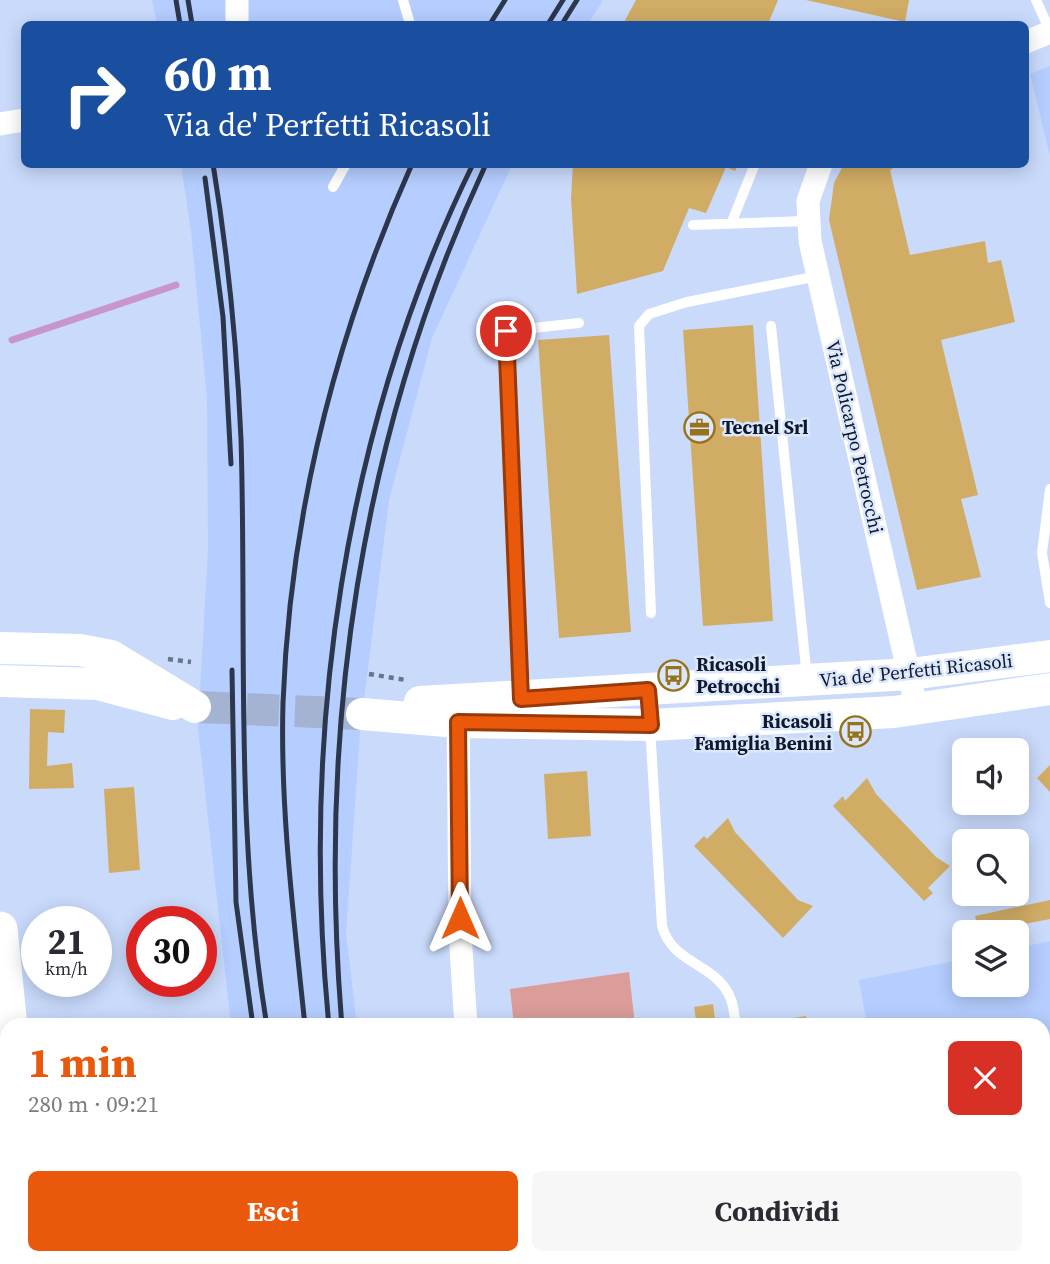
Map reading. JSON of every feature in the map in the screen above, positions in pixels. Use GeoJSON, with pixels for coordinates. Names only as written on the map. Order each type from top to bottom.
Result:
{"type":"FeatureCollection","features":[{"type":"Feature","properties":{"kind":"main road"},"geometry":{"type":"LineString","coordinates":[[0,648],[80,650],[111,656],[197,707],[98,684],[0,681]]}},
{"type":"Feature","properties":{"kind":"main road","name":"Via de' Perfetti Ricasoli"},"geometry":{"type":"LineString","coordinates":[[458,711],[521,699],[910,674],[1050,656]]}},
{"type":"Feature","properties":{"kind":"main road","name":"Via de' Perfetti Ricasoli"},"geometry":{"type":"LineString","coordinates":[[366,714],[458,711],[651,725],[786,719],[917,709],[1050,689]]}},
{"type":"Feature","properties":{"kind":"main road"},"geometry":{"type":"LineString","coordinates":[[0,929],[9,1018]]}},
{"type":"Feature","properties":{"kind":"street"},"geometry":{"type":"LineString","coordinates":[[237,0],[237,21]]}},
{"type":"Feature","properties":{"kind":"street"},"geometry":{"type":"LineString","coordinates":[[1029,41],[1050,32]]}},
{"type":"Feature","properties":{"kind":"street"},"geometry":{"type":"LineString","coordinates":[[0,124],[21,121]]}},
{"type":"Feature","properties":{"kind":"street","name":"Via Policarpo Petrocchi"},"geometry":{"type":"LineString","coordinates":[[819,168],[813,178],[806,221],[917,709]]}},
{"type":"Feature","properties":{"kind":"street"},"geometry":{"type":"LineString","coordinates":[[786,719],[772,712],[769,703],[771,694],[794,682]]}},
{"type":"Feature","properties":{"kind":"street"},"geometry":{"type":"LineString","coordinates":[[458,711],[460,918],[466,1018]]}},
{"type":"Feature","properties":{"kind":"lane"},"geometry":{"type":"LineString","coordinates":[[403,0],[409,21]]}},
{"type":"Feature","properties":{"kind":"lane"},"geometry":{"type":"LineString","coordinates":[[1036,0],[1050,32]]}},
{"type":"Feature","properties":{"kind":"lane"},"geometry":{"type":"LineString","coordinates":[[333,187],[344,168]]}},
{"type":"Feature","properties":{"kind":"lane"},"geometry":{"type":"LineString","coordinates":[[731,224],[753,168]]}},
{"type":"Feature","properties":{"kind":"lane"},"geometry":{"type":"LineString","coordinates":[[693,225],[806,221]]}},
{"type":"Feature","properties":{"kind":"lane"},"geometry":{"type":"LineString","coordinates":[[651,613],[639,326],[649,314],[687,302],[818,275]]}},
{"type":"Feature","properties":{"kind":"lane"},"geometry":{"type":"LineString","coordinates":[[521,699],[506,331],[579,323]]}},
{"type":"Feature","properties":{"kind":"lane"},"geometry":{"type":"LineString","coordinates":[[771,326],[794,682]]}},
{"type":"Feature","properties":{"kind":"lane"},"geometry":{"type":"LineString","coordinates":[[1050,489],[1042,553],[1050,603]]}},
{"type":"Feature","properties":{"kind":"lane"},"geometry":{"type":"LineString","coordinates":[[648,690],[665,936],[677,953],[724,986],[729,994],[734,1018]]}},
{"type":"Feature","properties":{"kind":"shaded area"},"geometry":{"type":"Polygon","coordinates":[[[152,0],[603,0],[590,21],[156,21],[152,0]]]}},
{"type":"Feature","properties":{"kind":"shaded area"},"geometry":{"type":"Polygon","coordinates":[[[1050,66],[1050,156],[1030,74],[1050,66]]]}},
{"type":"Feature","properties":{"kind":"shaded area"},"geometry":{"type":"Polygon","coordinates":[[[181,168],[511,168],[432,338],[389,500],[360,732],[346,934],[356,1018],[230,1018],[198,727],[208,550],[207,399],[191,231],[181,168]]]}},
{"type":"Feature","properties":{"kind":"shaded area"},"geometry":{"type":"Polygon","coordinates":[[[1050,941],[1050,1018],[866,1018],[859,980],[952,961],[952,997],[1029,997],[1029,945],[1050,941]]]}},
{"type":"Feature","properties":{"kind":"shaded area"},"geometry":{"type":"Polygon","coordinates":[[[629,972],[634,1018],[513,1018],[510,989],[629,972]]]}},
{"type":"Feature","properties":{"kind":"building"},"geometry":{"type":"Polygon","coordinates":[[[636,0],[778,0],[769,21],[625,21],[636,0]]]}},
{"type":"Feature","properties":{"kind":"building"},"geometry":{"type":"Polygon","coordinates":[[[806,0],[909,0],[905,21],[806,0]]]}},
{"type":"Feature","properties":{"kind":"building"},"geometry":{"type":"Polygon","coordinates":[[[573,168],[726,168],[706,213],[689,208],[663,271],[577,294],[571,198],[573,168]]]}},
{"type":"Feature","properties":{"kind":"building"},"geometry":{"type":"Polygon","coordinates":[[[842,168],[893,168],[890,170],[910,255],[985,241],[988,263],[1001,260],[1015,322],[941,340],[978,495],[961,499],[981,577],[917,590],[829,220],[834,183],[842,168]]]}},
{"type":"Feature","properties":{"kind":"building"},"geometry":{"type":"Polygon","coordinates":[[[753,325],[773,621],[703,626],[683,330],[753,325]]]}},
{"type":"Feature","properties":{"kind":"building"},"geometry":{"type":"Polygon","coordinates":[[[609,335],[631,632],[559,638],[538,340],[609,335]]]}},
{"type":"Feature","properties":{"kind":"building"},"geometry":{"type":"Polygon","coordinates":[[[30,709],[65,710],[64,733],[48,732],[47,766],[72,763],[74,788],[29,789],[30,709]]]}},
{"type":"Feature","properties":{"kind":"building"},"geometry":{"type":"Polygon","coordinates":[[[1050,765],[1050,792],[1037,778],[1050,765]]]}},
{"type":"Feature","properties":{"kind":"building"},"geometry":{"type":"Polygon","coordinates":[[[587,771],[591,836],[548,839],[544,774],[587,771]]]}},
{"type":"Feature","properties":{"kind":"building"},"geometry":{"type":"Polygon","coordinates":[[[867,778],[876,794],[936,857],[950,866],[928,888],[933,893],[924,901],[833,806],[843,796],[845,801],[867,778]]]}},
{"type":"Feature","properties":{"kind":"building"},"geometry":{"type":"Polygon","coordinates":[[[134,787],[140,870],[109,873],[104,789],[134,787]]]}},
{"type":"Feature","properties":{"kind":"building"},"geometry":{"type":"Polygon","coordinates":[[[728,818],[735,832],[798,900],[813,906],[783,938],[694,846],[704,836],[707,839],[728,818]]]}},
{"type":"Feature","properties":{"kind":"building"},"geometry":{"type":"Polygon","coordinates":[[[1050,900],[1050,919],[1029,923],[1029,920],[976,920],[975,916],[1050,900]]]}},
{"type":"Feature","properties":{"kind":"building"},"geometry":{"type":"Polygon","coordinates":[[[713,1004],[715,1018],[696,1018],[694,1007],[713,1004]]]}},
{"type":"Feature","properties":{"kind":"waterway"},"geometry":{"type":"LineString","coordinates":[[12,340],[176,285]]}},
{"type":"Feature","properties":{"kind":"tunnel"},"geometry":{"type":"LineString","coordinates":[[199,707],[362,714]]}},
{"type":"Feature","properties":{"kind":"railway"},"geometry":{"type":"LineString","coordinates":[[176,0],[180,21]]}},
{"type":"Feature","properties":{"kind":"railway"},"geometry":{"type":"LineString","coordinates":[[188,0],[192,21]]}},
{"type":"Feature","properties":{"kind":"railway"},"geometry":{"type":"LineString","coordinates":[[492,21],[505,0]]}},
{"type":"Feature","properties":{"kind":"railway"},"geometry":{"type":"LineString","coordinates":[[550,21],[563,0]]}},
{"type":"Feature","properties":{"kind":"railway"},"geometry":{"type":"LineString","coordinates":[[564,21],[577,0]]}},
{"type":"Feature","properties":{"kind":"railway"},"geometry":{"type":"LineString","coordinates":[[214,168],[227,267],[239,405],[246,806],[250,879],[266,1018]]}},
{"type":"Feature","properties":{"kind":"railway"},"geometry":{"type":"LineString","coordinates":[[304,1018],[289,864],[283,743],[287,633],[295,563],[321,427],[339,360],[360,294],[410,168]]}},
{"type":"Feature","properties":{"kind":"railway"},"geometry":{"type":"LineString","coordinates":[[328,1018],[322,916],[321,805],[328,695],[341,585],[363,476],[392,369],[428,265],[471,168]]}},
{"type":"Feature","properties":{"kind":"railway"},"geometry":{"type":"LineString","coordinates":[[342,1018],[336,915],[336,804],[343,694],[357,585],[378,478],[407,371],[443,267],[484,168]]}},
{"type":"Feature","properties":{"kind":"railway"},"geometry":{"type":"LineString","coordinates":[[205,178],[223,317],[231,464]]}},
{"type":"Feature","properties":{"kind":"railway"},"geometry":{"type":"LineString","coordinates":[[232,670],[236,902],[252,1018]]}},
{"type":"Feature","properties":{"kind":"place","name":"Tecnel Srl"},"geometry":{"type":"Point","coordinates":[699,427]}},
{"type":"Feature","properties":{"kind":"place","name":"Ricasoli Petrocchi"},"geometry":{"type":"Point","coordinates":[673,675]}},
{"type":"Feature","properties":{"kind":"place","name":"Ricasoli Famiglia Benini"},"geometry":{"type":"Point","coordinates":[855,732]}},
{"type":"Feature","properties":{"kind":"route"},"geometry":{"type":"LineString","coordinates":[[460,918],[458,722],[651,725],[648,690],[521,699],[506,331]]}}]}
